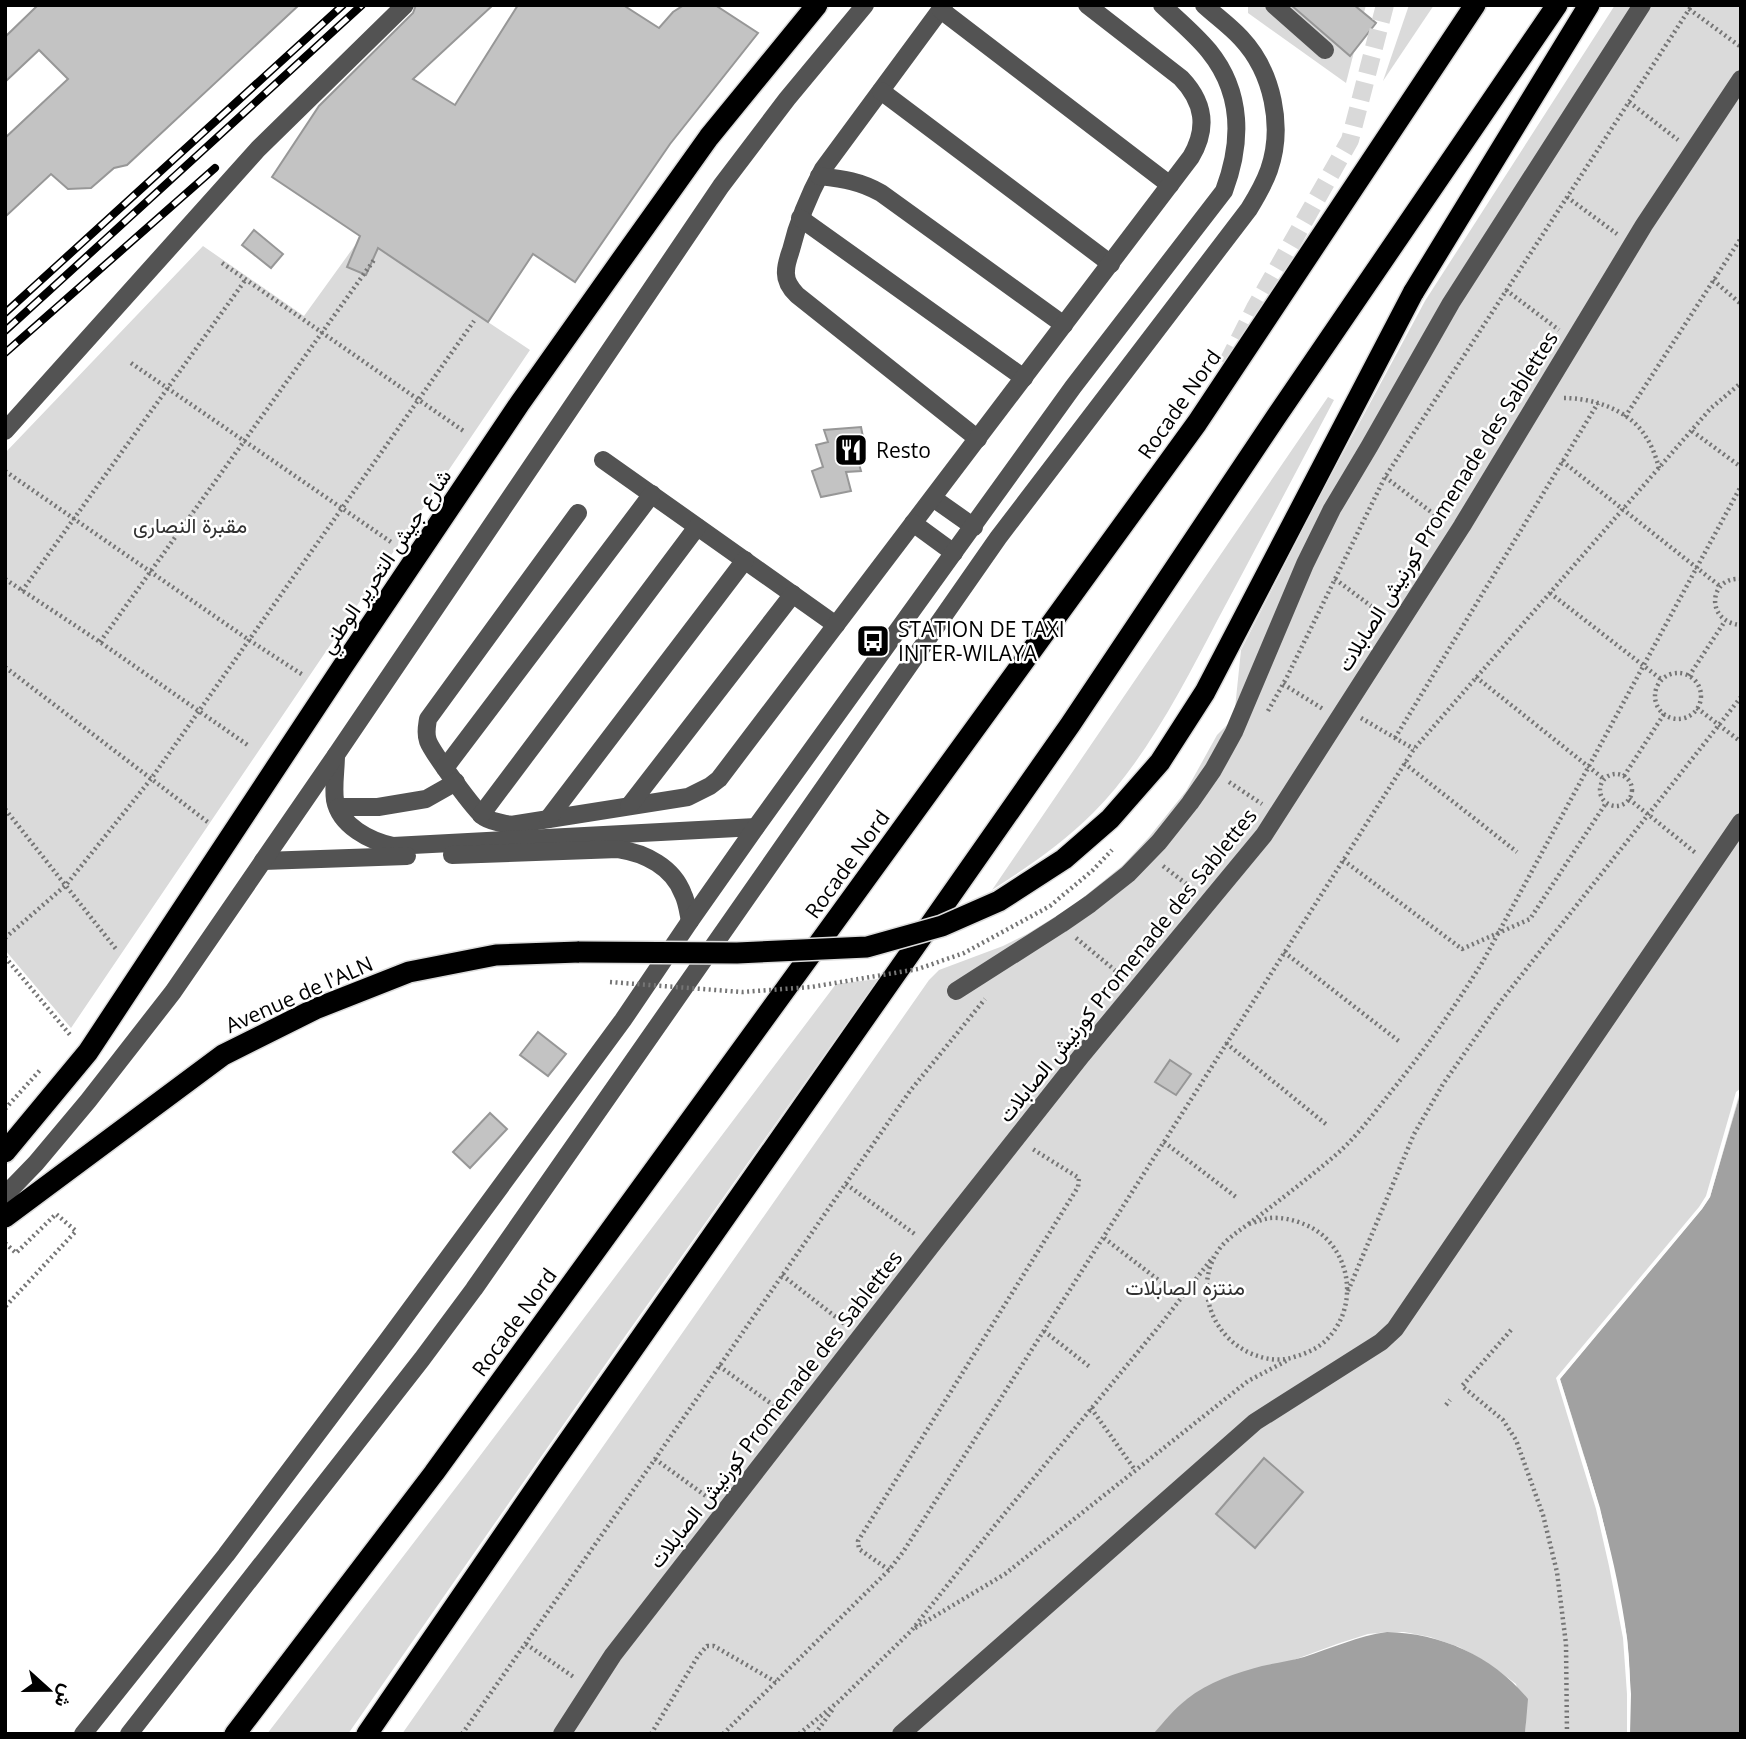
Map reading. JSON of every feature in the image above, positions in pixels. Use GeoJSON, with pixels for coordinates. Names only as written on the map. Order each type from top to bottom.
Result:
{"type":"FeatureCollection","features":[{"type":"Feature","properties":{"kind":"highway","name":"شارع جيش التحرير الوطني"},"geometry":{"type":"LineString","coordinates":[[5,1152],[88,1052],[520,403],[709,137],[817,5]]}},
{"type":"Feature","properties":{"kind":"highway","name":"Rocade Nord"},"geometry":{"type":"LineString","coordinates":[[235,1734],[434,1473],[1185,439],[1314,250],[1475,5]]}},
{"type":"Feature","properties":{"kind":"highway"},"geometry":{"type":"LineString","coordinates":[[367,1734],[1070,725],[1557,5]]}},
{"type":"Feature","properties":{"kind":"highway","name":"Avenue de l'ALN"},"geometry":{"type":"LineString","coordinates":[[5,1217],[223,1055],[316,1009],[409,972],[496,956],[579,952],[737,953],[867,947],[942,926],[999,901],[1064,859],[1110,819],[1160,762],[1205,692],[1413,293],[1590,5]]}},
{"type":"Feature","properties":{"kind":"street"},"geometry":{"type":"LineString","coordinates":[[5,431],[258,149],[405,5]]}},
{"type":"Feature","properties":{"kind":"street"},"geometry":{"type":"LineString","coordinates":[[5,1195],[36,1163],[173,992],[721,186],[787,99],[865,5]]}},
{"type":"Feature","properties":{"kind":"street"},"geometry":{"type":"LineString","coordinates":[[578,513],[428,719],[426,728],[428,743],[481,815],[511,825],[688,797],[719,779],[1191,157],[1201,135],[1201,111],[1190,87],[1087,5]]}},
{"type":"Feature","properties":{"kind":"street"},"geometry":{"type":"LineString","coordinates":[[83,1734],[226,1555],[387,1341],[623,1020],[690,921],[1073,387],[1224,191],[1231,171],[1237,136],[1235,109],[1227,82],[1209,50],[1162,5]]}},
{"type":"Feature","properties":{"kind":"street"},"geometry":{"type":"LineString","coordinates":[[129,1734],[422,1359],[527,1214],[998,538],[1249,209],[1270,168],[1275,145],[1276,122],[1272,99],[1255,57],[1241,38],[1204,5]]}},
{"type":"Feature","properties":{"kind":"street"},"geometry":{"type":"LineString","coordinates":[[1274,5],[1325,50]]}},
{"type":"Feature","properties":{"kind":"street"},"geometry":{"type":"LineString","coordinates":[[956,991],[1061,924],[1128,874],[1159,842],[1198,792],[1234,732],[1300,575],[1332,509],[1451,303],[1642,5]]}},
{"type":"Feature","properties":{"kind":"street"},"geometry":{"type":"LineString","coordinates":[[978,439],[797,295],[786,279],[800,218],[819,176],[942,8],[1170,185]]}},
{"type":"Feature","properties":{"kind":"street","name":"كورنيش الصابلات Promenade des Sablettes"},"geometry":{"type":"LineString","coordinates":[[562,1734],[613,1655],[725,1510],[1082,1055],[1247,858],[1278,815],[1458,532],[1632,245],[1741,79]]}},
{"type":"Feature","properties":{"kind":"street"},"geometry":{"type":"LineString","coordinates":[[881,91],[1111,264]]}},
{"type":"Feature","properties":{"kind":"street"},"geometry":{"type":"LineString","coordinates":[[819,176],[861,183],[881,194],[1064,325]]}},
{"type":"Feature","properties":{"kind":"street"},"geometry":{"type":"LineString","coordinates":[[800,218],[1024,378]]}},
{"type":"Feature","properties":{"kind":"street"},"geometry":{"type":"LineString","coordinates":[[603,460],[836,625]]}},
{"type":"Feature","properties":{"kind":"street"},"geometry":{"type":"LineString","coordinates":[[338,807],[378,807],[426,799],[450,775],[652,494]]}},
{"type":"Feature","properties":{"kind":"street"},"geometry":{"type":"LineString","coordinates":[[933,498],[974,527]]}},
{"type":"Feature","properties":{"kind":"street"},"geometry":{"type":"LineString","coordinates":[[914,523],[954,552]]}},
{"type":"Feature","properties":{"kind":"street"},"geometry":{"type":"LineString","coordinates":[[481,815],[697,527]]}},
{"type":"Feature","properties":{"kind":"street"},"geometry":{"type":"LineString","coordinates":[[548,819],[745,560]]}},
{"type":"Feature","properties":{"kind":"street"},"geometry":{"type":"LineString","coordinates":[[629,806],[793,594]]}},
{"type":"Feature","properties":{"kind":"street"},"geometry":{"type":"LineString","coordinates":[[336,755],[335,800],[338,807],[359,833],[393,846],[757,827]]}},
{"type":"Feature","properties":{"kind":"street"},"geometry":{"type":"LineString","coordinates":[[901,1734],[1255,1422],[1381,1342],[1395,1329],[1741,822]]}},
{"type":"Feature","properties":{"kind":"street"},"geometry":{"type":"LineString","coordinates":[[263,861],[618,849],[645,856],[667,871],[683,894],[690,921]]}},
{"type":"Feature","properties":{"kind":"path"},"geometry":{"type":"LineString","coordinates":[[1689,9],[1741,47]]}},
{"type":"Feature","properties":{"kind":"path"},"geometry":{"type":"LineString","coordinates":[[1629,102],[1693,150]]}},
{"type":"Feature","properties":{"kind":"path"},"geometry":{"type":"LineString","coordinates":[[1567,197],[1632,245]]}},
{"type":"Feature","properties":{"kind":"path"},"geometry":{"type":"LineString","coordinates":[[1625,416],[1741,238]]}},
{"type":"Feature","properties":{"kind":"path"},"geometry":{"type":"LineString","coordinates":[[100,642],[374,260]]}},
{"type":"Feature","properties":{"kind":"path"},"geometry":{"type":"LineString","coordinates":[[222,263],[465,432]]}},
{"type":"Feature","properties":{"kind":"path"},"geometry":{"type":"LineString","coordinates":[[22,591],[246,279]]}},
{"type":"Feature","properties":{"kind":"path"},"geometry":{"type":"LineString","coordinates":[[1713,280],[1741,304]]}},
{"type":"Feature","properties":{"kind":"path"},"geometry":{"type":"LineString","coordinates":[[1506,290],[1573,342]]}},
{"type":"Feature","properties":{"kind":"path"},"geometry":{"type":"LineString","coordinates":[[5,938],[66,885],[151,779],[474,321]]}},
{"type":"Feature","properties":{"kind":"path"},"geometry":{"type":"LineString","coordinates":[[131,363],[391,542]]}},
{"type":"Feature","properties":{"kind":"path"},"geometry":{"type":"LineString","coordinates":[[723,1734],[889,1570],[914,1536],[1414,749],[1712,408],[1741,383]]}},
{"type":"Feature","properties":{"kind":"path"},"geometry":{"type":"LineString","coordinates":[[1538,399],[1581,399],[1598,403],[1625,416],[1646,435],[1660,468]]}},
{"type":"Feature","properties":{"kind":"path"},"geometry":{"type":"LineString","coordinates":[[1395,738],[1598,403]]}},
{"type":"Feature","properties":{"kind":"path"},"geometry":{"type":"LineString","coordinates":[[1692,431],[1741,467]]}},
{"type":"Feature","properties":{"kind":"path"},"geometry":{"type":"LineString","coordinates":[[1562,461],[1721,587]]}},
{"type":"Feature","properties":{"kind":"path"},"geometry":{"type":"LineString","coordinates":[[5,471],[303,675]]}},
{"type":"Feature","properties":{"kind":"path"},"geometry":{"type":"LineString","coordinates":[[1385,477],[1458,532]]}},
{"type":"Feature","properties":{"kind":"path"},"geometry":{"type":"LineString","coordinates":[[799,1734],[838,1702],[911,1630],[1230,1236],[1339,1152],[1361,1129],[1431,1042],[1461,998],[1498,933],[1741,486]]}},
{"type":"Feature","properties":{"kind":"path"},"geometry":{"type":"LineString","coordinates":[[5,579],[249,746]]}},
{"type":"Feature","properties":{"kind":"path"},"geometry":{"type":"LineString","coordinates":[[1335,579],[1398,626]]}},
{"type":"Feature","properties":{"kind":"path"},"geometry":{"type":"LineString","coordinates":[[1741,579],[1724,583],[1717,591],[1714,601],[1716,610],[1725,621],[1741,625]]}},
{"type":"Feature","properties":{"kind":"path"},"geometry":{"type":"LineString","coordinates":[[1550,593],[1662,680]]}},
{"type":"Feature","properties":{"kind":"path"},"geometry":{"type":"LineString","coordinates":[[1689,676],[1725,621]]}},
{"type":"Feature","properties":{"kind":"path"},"geometry":{"type":"LineString","coordinates":[[5,667],[209,824]]}},
{"type":"Feature","properties":{"kind":"path"},"geometry":{"type":"LineString","coordinates":[[1672,673],[1689,676],[1699,687],[1701,698],[1697,708],[1689,716],[1678,719],[1668,717],[1659,709],[1655,699],[1656,688],[1672,673]]}},
{"type":"Feature","properties":{"kind":"path"},"geometry":{"type":"LineString","coordinates":[[1476,677],[1604,779]]}},
{"type":"Feature","properties":{"kind":"path"},"geometry":{"type":"LineString","coordinates":[[1283,684],[1339,718]]}},
{"type":"Feature","properties":{"kind":"path"},"geometry":{"type":"LineString","coordinates":[[911,1630],[1005,1574],[1248,1381],[1313,1350],[1330,1336],[1343,1315],[1348,1292],[1414,1135],[1443,1084],[1501,1001],[1741,697]]}},
{"type":"Feature","properties":{"kind":"path"},"geometry":{"type":"LineString","coordinates":[[1697,708],[1741,742]]}},
{"type":"Feature","properties":{"kind":"path"},"geometry":{"type":"LineString","coordinates":[[1624,776],[1664,714]]}},
{"type":"Feature","properties":{"kind":"path"},"geometry":{"type":"LineString","coordinates":[[1362,718],[1414,749]]}},
{"type":"Feature","properties":{"kind":"path"},"geometry":{"type":"LineString","coordinates":[[1404,763],[1517,852]]}},
{"type":"Feature","properties":{"kind":"path"},"geometry":{"type":"LineString","coordinates":[[1610,774],[1624,776],[1631,783],[1629,799],[1623,805],[1606,803],[1600,788],[1604,779],[1610,774]]}},
{"type":"Feature","properties":{"kind":"path"},"geometry":{"type":"LineString","coordinates":[[1226,780],[1278,815]]}},
{"type":"Feature","properties":{"kind":"path"},"geometry":{"type":"LineString","coordinates":[[1629,799],[1711,866]]}},
{"type":"Feature","properties":{"kind":"path"},"geometry":{"type":"LineString","coordinates":[[1343,860],[1462,949],[1530,919],[1606,803]]}},
{"type":"Feature","properties":{"kind":"path"},"geometry":{"type":"LineString","coordinates":[[5,808],[116,949]]}},
{"type":"Feature","properties":{"kind":"path"},"geometry":{"type":"LineString","coordinates":[[1157,862],[1210,902]]}},
{"type":"Feature","properties":{"kind":"path"},"geometry":{"type":"LineString","coordinates":[[1069,932],[1138,988]]}},
{"type":"Feature","properties":{"kind":"path"},"geometry":{"type":"LineString","coordinates":[[1284,952],[1400,1042]]}},
{"type":"Feature","properties":{"kind":"path"},"geometry":{"type":"LineString","coordinates":[[5,957],[71,1036],[63,1045]]}},
{"type":"Feature","properties":{"kind":"path"},"geometry":{"type":"LineString","coordinates":[[1226,1043],[1327,1125]]}},
{"type":"Feature","properties":{"kind":"path"},"geometry":{"type":"LineString","coordinates":[[5,1109],[46,1063]]}},
{"type":"Feature","properties":{"kind":"path"},"geometry":{"type":"LineString","coordinates":[[889,1570],[859,1549],[858,1541],[1078,1187],[1079,1178],[1016,1139]]}},
{"type":"Feature","properties":{"kind":"path"},"geometry":{"type":"LineString","coordinates":[[1164,1142],[1236,1197]]}},
{"type":"Feature","properties":{"kind":"path"},"geometry":{"type":"LineString","coordinates":[[462,1734],[846,1184],[931,1246]]}},
{"type":"Feature","properties":{"kind":"path"},"geometry":{"type":"LineString","coordinates":[[5,1242],[16,1253],[56,1214],[76,1231],[5,1307]]}},
{"type":"Feature","properties":{"kind":"path"},"geometry":{"type":"LineString","coordinates":[[1249,1224],[1271,1218],[1294,1220],[1316,1229],[1334,1246],[1345,1267],[1348,1292]]}},
{"type":"Feature","properties":{"kind":"path"},"geometry":{"type":"LineString","coordinates":[[1104,1238],[1161,1282]]}},
{"type":"Feature","properties":{"kind":"path"},"geometry":{"type":"LineString","coordinates":[[1216,1255],[1208,1276],[1207,1299],[1214,1321],[1228,1339],[1246,1353],[1268,1359],[1291,1359]]}},
{"type":"Feature","properties":{"kind":"path"},"geometry":{"type":"LineString","coordinates":[[782,1275],[861,1336]]}},
{"type":"Feature","properties":{"kind":"path"},"geometry":{"type":"LineString","coordinates":[[1511,1330],[1462,1386],[1503,1420],[1516,1440],[1542,1515],[1557,1572],[1566,1644],[1567,1734]]}},
{"type":"Feature","properties":{"kind":"path"},"geometry":{"type":"LineString","coordinates":[[1044,1331],[1090,1367]]}},
{"type":"Feature","properties":{"kind":"path"},"geometry":{"type":"LineString","coordinates":[[719,1366],[795,1421]]}},
{"type":"Feature","properties":{"kind":"path"},"geometry":{"type":"LineString","coordinates":[[1446,1405],[1450,1401]]}},
{"type":"Feature","properties":{"kind":"path"},"geometry":{"type":"LineString","coordinates":[[1091,1408],[1135,1470]]}},
{"type":"Feature","properties":{"kind":"path"},"geometry":{"type":"LineString","coordinates":[[656,1459],[725,1510]]}},
{"type":"Feature","properties":{"kind":"path"},"geometry":{"type":"LineString","coordinates":[[526,1644],[590,1689]]}},
{"type":"Feature","properties":{"kind":"path"},"geometry":{"type":"LineString","coordinates":[[651,1734],[698,1656],[707,1646],[714,1646],[776,1682]]}},
{"type":"Feature","properties":{"kind":"path"},"geometry":{"type":"LineString","coordinates":[[814,1734],[838,1702]]}},
{"type":"Feature","properties":{"kind":"green space"},"geometry":{"type":"Polygon","coordinates":[[[1248,5],[1366,5],[1346,83],[1248,13],[1248,5]]]}},
{"type":"Feature","properties":{"kind":"green space"},"geometry":{"type":"Polygon","coordinates":[[[1409,5],[1434,5],[1383,81],[1409,5]]]}},
{"type":"Feature","properties":{"kind":"green space","name":"منتزه الصابلات"},"geometry":{"type":"Polygon","coordinates":[[[1615,5],[1741,5],[1741,1091],[1710,1197],[1584,1455],[1627,1638],[1630,1734],[1525,1734],[1526,1724],[1516,1684],[1500,1672],[1459,1647],[1430,1637],[1388,1632],[1368,1634],[1337,1644],[1186,1700],[1153,1734],[402,1734],[929,980],[939,970],[1003,946],[1074,905],[1123,865],[1186,791],[1217,735],[1234,718],[1241,650],[1425,301],[1615,5]]]}},
{"type":"Feature","properties":{"kind":"green space","name":"مقبرة النصارى"},"geometry":{"type":"Polygon","coordinates":[[[361,237],[530,350],[71,1028],[5,950],[5,453],[203,246],[304,316],[361,237]]]}},
{"type":"Feature","properties":{"kind":"green space"},"geometry":{"type":"Polygon","coordinates":[[[1328,397],[1334,400],[1191,671],[1146,747],[1112,792],[1082,824],[1045,854],[992,890],[1328,397]]]}},
{"type":"Feature","properties":{"kind":"green space"},"geometry":{"type":"Polygon","coordinates":[[[878,979],[348,1734],[267,1734],[836,984],[878,979]]]}},
{"type":"Feature","properties":{"kind":"shaded area"},"geometry":{"type":"Polygon","coordinates":[[[1741,1091],[1741,1734],[1630,1734],[1629,1662],[1622,1605],[1599,1507],[1560,1379],[1710,1197],[1741,1091]]]}},
{"type":"Feature","properties":{"kind":"shaded area"},"geometry":{"type":"Polygon","coordinates":[[[1387,1632],[1407,1633],[1446,1643],[1465,1650],[1499,1671],[1528,1699],[1525,1734],[1153,1734],[1187,1699],[1223,1679],[1387,1632]]]}},
{"type":"Feature","properties":{"kind":"pier"},"geometry":{"type":"Polygon","coordinates":[[[1741,1088],[1710,1197],[1560,1379],[1600,1508],[1627,1638],[1631,1694],[1630,1734],[1627,1734],[1623,1638],[1609,1566],[1596,1509],[1556,1378],[1699,1207],[1706,1196],[1736,1092],[1741,1088]]]}},
{"type":"Feature","properties":{"kind":"building"},"geometry":{"type":"Polygon","coordinates":[[[38,5],[299,5],[127,165],[114,168],[91,188],[68,189],[51,174],[5,217],[5,138],[68,79],[39,50],[5,82],[5,37],[38,5]]]}},
{"type":"Feature","properties":{"kind":"building"},"geometry":{"type":"Polygon","coordinates":[[[416,5],[493,5],[413,79],[455,105],[518,5],[623,5],[659,28],[673,12],[684,5],[715,5],[758,33],[670,144],[575,282],[533,254],[488,322],[378,248],[366,275],[347,267],[360,236],[272,177],[319,106],[413,13],[416,5]]]}},
{"type":"Feature","properties":{"kind":"building"},"geometry":{"type":"Polygon","coordinates":[[[1291,5],[1354,5],[1376,23],[1350,56],[1291,5]]]}},
{"type":"Feature","properties":{"kind":"building"},"geometry":{"type":"Polygon","coordinates":[[[254,230],[283,254],[271,268],[242,245],[254,230]]]}},
{"type":"Feature","properties":{"kind":"building"},"geometry":{"type":"Polygon","coordinates":[[[861,427],[866,452],[856,453],[861,471],[846,472],[851,491],[821,497],[812,471],[823,467],[816,445],[828,442],[824,430],[861,427]]]}},
{"type":"Feature","properties":{"kind":"building"},"geometry":{"type":"Polygon","coordinates":[[[538,1032],[566,1054],[548,1076],[520,1055],[538,1032]]]}},
{"type":"Feature","properties":{"kind":"building"},"geometry":{"type":"Polygon","coordinates":[[[1170,1060],[1191,1074],[1176,1095],[1155,1082],[1170,1060]]]}},
{"type":"Feature","properties":{"kind":"building"},"geometry":{"type":"Polygon","coordinates":[[[490,1113],[507,1129],[470,1168],[453,1152],[490,1113]]]}},
{"type":"Feature","properties":{"kind":"building"},"geometry":{"type":"Polygon","coordinates":[[[1264,1458],[1303,1492],[1255,1548],[1216,1514],[1264,1458]]]}},
{"type":"Feature","properties":{"kind":"tunnel"},"geometry":{"type":"LineString","coordinates":[[1227,364],[1255,308],[1350,140],[1385,5]]}},
{"type":"Feature","properties":{"kind":"railway"},"geometry":{"type":"LineString","coordinates":[[5,313],[343,5]]}},
{"type":"Feature","properties":{"kind":"railway"},"geometry":{"type":"LineString","coordinates":[[5,331],[362,5]]}},
{"type":"Feature","properties":{"kind":"railway"},"geometry":{"type":"LineString","coordinates":[[5,353],[215,168]]}},
{"type":"Feature","properties":{"kind":"place","name":"Resto"},"geometry":{"type":"Point","coordinates":[851,450]}},
{"type":"Feature","properties":{"kind":"place","name":"STATION DE TAXI INTER-WILAYA"},"geometry":{"type":"Point","coordinates":[873,641]}}]}
